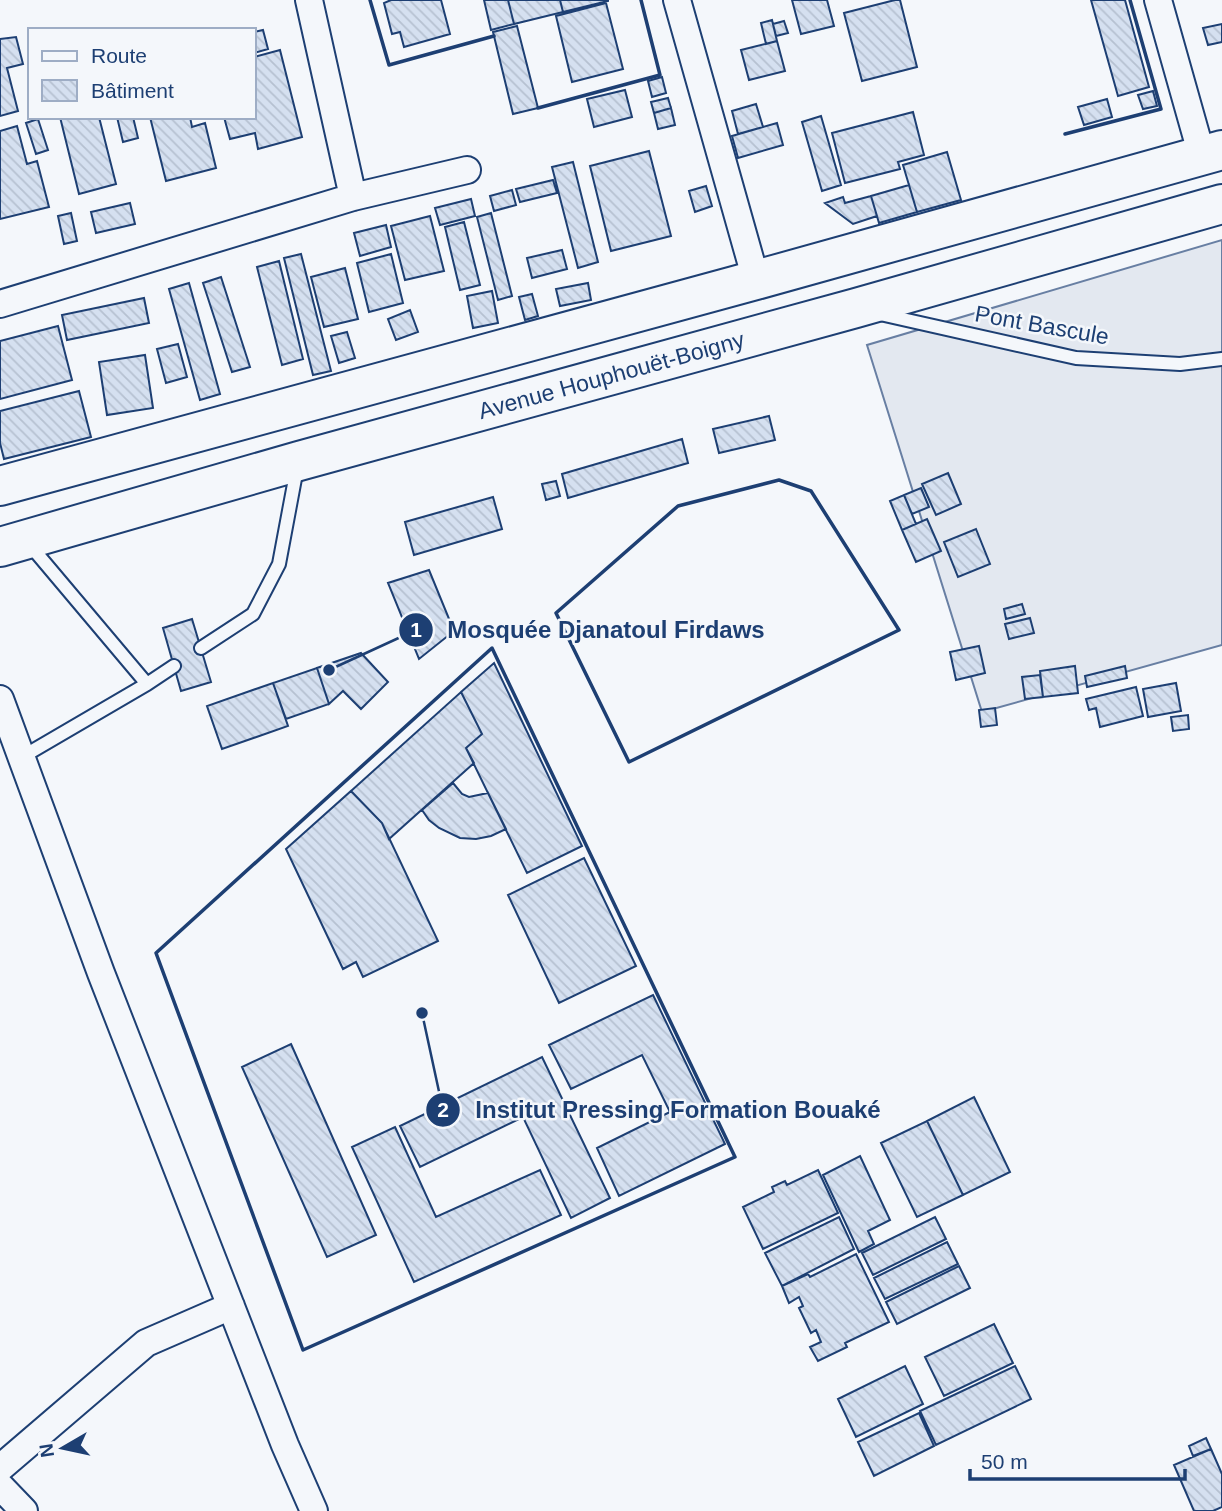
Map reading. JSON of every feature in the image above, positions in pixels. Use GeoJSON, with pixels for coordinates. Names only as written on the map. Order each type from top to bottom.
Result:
{"type":"FeatureCollection","features":[{"type":"Feature","properties":{"kind":"highway"},"geometry":{"type":"LineString","coordinates":[[0,486],[1212,153]]}},
{"type":"Feature","properties":{"kind":"highway","name":"Avenue Houphouët-Boigny"},"geometry":{"type":"LineString","coordinates":[[13,544],[299,461],[856,309],[1222,204]]}},
{"type":"Feature","properties":{"kind":"street"},"geometry":{"type":"LineString","coordinates":[[309,0],[353,197]]}},
{"type":"Feature","properties":{"kind":"street"},"geometry":{"type":"LineString","coordinates":[[677,0],[756,280]]}},
{"type":"Feature","properties":{"kind":"street"},"geometry":{"type":"LineString","coordinates":[[1158,0],[1212,153]]}},
{"type":"Feature","properties":{"kind":"street"},"geometry":{"type":"LineString","coordinates":[[0,304],[353,197],[467,170]]}},
{"type":"Feature","properties":{"kind":"street"},"geometry":{"type":"LineString","coordinates":[[0,699],[101,973],[230,1306],[314,1511]]}},
{"type":"Feature","properties":{"kind":"street"},"geometry":{"type":"LineString","coordinates":[[0,1468],[146,1343],[230,1306]]}},
{"type":"Feature","properties":{"kind":"street"},"geometry":{"type":"LineString","coordinates":[[0,1486],[24,1511]]}},
{"type":"Feature","properties":{"kind":"lane","name":"Pont Bascule"},"geometry":{"type":"LineString","coordinates":[[856,309],[1076,358],[1180,364],[1222,359]]}},
{"type":"Feature","properties":{"kind":"lane"},"geometry":{"type":"LineString","coordinates":[[201,648],[253,614],[279,564],[299,461]]}},
{"type":"Feature","properties":{"kind":"lane"},"geometry":{"type":"LineString","coordinates":[[13,544],[146,684]]}},
{"type":"Feature","properties":{"kind":"lane"},"geometry":{"type":"LineString","coordinates":[[22,757],[174,666]]}},
{"type":"Feature","properties":{"kind":"shaded area"},"geometry":{"type":"Polygon","coordinates":[[[1222,240],[1222,645],[982,712],[867,345],[1222,240]]]}},
{"type":"Feature","properties":{"kind":"building"},"geometry":{"type":"Polygon","coordinates":[[[391,0],[441,0],[450,34],[404,47],[400,32],[392,34],[384,3],[391,0]]]}},
{"type":"Feature","properties":{"kind":"building"},"geometry":{"type":"Polygon","coordinates":[[[484,0],[508,0],[514,24],[491,30],[484,0]]]}},
{"type":"Feature","properties":{"kind":"building"},"geometry":{"type":"Polygon","coordinates":[[[508,0],[560,0],[563,12],[514,24],[508,0]]]}},
{"type":"Feature","properties":{"kind":"building"},"geometry":{"type":"Polygon","coordinates":[[[560,0],[608,0],[608,1],[563,12],[560,0]]]}},
{"type":"Feature","properties":{"kind":"building"},"geometry":{"type":"Polygon","coordinates":[[[792,0],[827,0],[834,26],[801,34],[792,0]]]}},
{"type":"Feature","properties":{"kind":"building"},"geometry":{"type":"Polygon","coordinates":[[[900,0],[917,67],[862,81],[844,13],[900,0]]]}},
{"type":"Feature","properties":{"kind":"building"},"geometry":{"type":"Polygon","coordinates":[[[1091,0],[1125,0],[1149,87],[1118,96],[1091,0]]]}},
{"type":"Feature","properties":{"kind":"building"},"geometry":{"type":"Polygon","coordinates":[[[606,3],[623,69],[572,82],[556,16],[606,3]]]}},
{"type":"Feature","properties":{"kind":"building"},"geometry":{"type":"Polygon","coordinates":[[[772,20],[777,41],[766,44],[761,23],[772,20]]]}},
{"type":"Feature","properties":{"kind":"building"},"geometry":{"type":"Polygon","coordinates":[[[784,21],[788,33],[776,36],[773,24],[784,21]]]}},
{"type":"Feature","properties":{"kind":"building"},"geometry":{"type":"Polygon","coordinates":[[[1222,24],[1222,42],[1208,45],[1203,28],[1222,24]]]}},
{"type":"Feature","properties":{"kind":"building"},"geometry":{"type":"Polygon","coordinates":[[[517,26],[538,108],[513,114],[493,32],[517,26]]]}},
{"type":"Feature","properties":{"kind":"building"},"geometry":{"type":"Polygon","coordinates":[[[263,30],[268,49],[256,52],[256,32],[263,30]]]}},
{"type":"Feature","properties":{"kind":"building"},"geometry":{"type":"Polygon","coordinates":[[[16,37],[23,64],[7,68],[18,111],[0,116],[0,39],[16,37]]]}},
{"type":"Feature","properties":{"kind":"building"},"geometry":{"type":"Polygon","coordinates":[[[777,41],[785,71],[749,80],[741,50],[777,41]]]}},
{"type":"Feature","properties":{"kind":"building"},"geometry":{"type":"Polygon","coordinates":[[[280,50],[302,137],[258,149],[255,133],[230,139],[225,119],[256,119],[256,56],[280,50]]]}},
{"type":"Feature","properties":{"kind":"building"},"geometry":{"type":"Polygon","coordinates":[[[662,77],[666,93],[652,97],[648,81],[662,77]]]}},
{"type":"Feature","properties":{"kind":"building"},"geometry":{"type":"Polygon","coordinates":[[[625,90],[632,117],[594,127],[587,99],[625,90]]]}},
{"type":"Feature","properties":{"kind":"building"},"geometry":{"type":"Polygon","coordinates":[[[1153,91],[1157,106],[1143,109],[1138,95],[1153,91]]]}},
{"type":"Feature","properties":{"kind":"building"},"geometry":{"type":"Polygon","coordinates":[[[668,98],[671,108],[654,113],[651,102],[668,98]]]}},
{"type":"Feature","properties":{"kind":"building"},"geometry":{"type":"Polygon","coordinates":[[[1107,99],[1112,117],[1084,125],[1078,107],[1107,99]]]}},
{"type":"Feature","properties":{"kind":"building"},"geometry":{"type":"Polygon","coordinates":[[[756,104],[763,127],[738,134],[732,111],[756,104]]]}},
{"type":"Feature","properties":{"kind":"building"},"geometry":{"type":"Polygon","coordinates":[[[671,108],[675,125],[658,129],[654,113],[671,108]]]}},
{"type":"Feature","properties":{"kind":"building"},"geometry":{"type":"Polygon","coordinates":[[[913,112],[924,155],[898,162],[900,169],[845,183],[832,133],[913,112]]]}},
{"type":"Feature","properties":{"kind":"building"},"geometry":{"type":"Polygon","coordinates":[[[821,116],[841,185],[822,191],[802,122],[821,116]]]}},
{"type":"Feature","properties":{"kind":"building"},"geometry":{"type":"Polygon","coordinates":[[[38,119],[48,150],[36,154],[26,123],[38,119]]]}},
{"type":"Feature","properties":{"kind":"building"},"geometry":{"type":"Polygon","coordinates":[[[60,119],[100,119],[116,184],[79,194],[60,119]]]}},
{"type":"Feature","properties":{"kind":"building"},"geometry":{"type":"Polygon","coordinates":[[[117,119],[133,119],[138,138],[123,142],[117,119]]]}},
{"type":"Feature","properties":{"kind":"building"},"geometry":{"type":"Polygon","coordinates":[[[150,119],[190,119],[192,127],[205,123],[216,168],[166,181],[150,119]]]}},
{"type":"Feature","properties":{"kind":"building"},"geometry":{"type":"Polygon","coordinates":[[[777,123],[783,145],[738,158],[732,136],[777,123]]]}},
{"type":"Feature","properties":{"kind":"building"},"geometry":{"type":"Polygon","coordinates":[[[17,126],[27,164],[37,161],[49,207],[0,219],[0,131],[17,126]]]}},
{"type":"Feature","properties":{"kind":"building"},"geometry":{"type":"Polygon","coordinates":[[[649,151],[671,236],[611,251],[590,166],[649,151]]]}},
{"type":"Feature","properties":{"kind":"building"},"geometry":{"type":"Polygon","coordinates":[[[947,152],[961,200],[917,212],[903,165],[947,152]]]}},
{"type":"Feature","properties":{"kind":"building"},"geometry":{"type":"Polygon","coordinates":[[[573,162],[598,262],[578,268],[552,167],[573,162]]]}},
{"type":"Feature","properties":{"kind":"building"},"geometry":{"type":"Polygon","coordinates":[[[553,180],[557,193],[520,202],[516,189],[553,180]]]}},
{"type":"Feature","properties":{"kind":"building"},"geometry":{"type":"Polygon","coordinates":[[[909,185],[917,212],[879,223],[871,196],[909,185]]]}},
{"type":"Feature","properties":{"kind":"building"},"geometry":{"type":"Polygon","coordinates":[[[706,186],[712,206],[695,212],[689,191],[706,186]]]}},
{"type":"Feature","properties":{"kind":"building"},"geometry":{"type":"Polygon","coordinates":[[[512,190],[516,205],[494,211],[490,196],[512,190]]]}},
{"type":"Feature","properties":{"kind":"building"},"geometry":{"type":"Polygon","coordinates":[[[871,196],[877,216],[853,224],[825,203],[843,197],[845,203],[871,196]]]}},
{"type":"Feature","properties":{"kind":"building"},"geometry":{"type":"Polygon","coordinates":[[[471,199],[475,216],[440,225],[435,208],[471,199]]]}},
{"type":"Feature","properties":{"kind":"building"},"geometry":{"type":"Polygon","coordinates":[[[130,203],[135,224],[96,233],[91,212],[130,203]]]}},
{"type":"Feature","properties":{"kind":"building"},"geometry":{"type":"Polygon","coordinates":[[[71,213],[77,241],[64,244],[58,216],[71,213]]]}},
{"type":"Feature","properties":{"kind":"building"},"geometry":{"type":"Polygon","coordinates":[[[491,213],[512,296],[498,300],[477,217],[491,213]]]}},
{"type":"Feature","properties":{"kind":"building"},"geometry":{"type":"Polygon","coordinates":[[[430,216],[444,271],[405,280],[391,226],[430,216]]]}},
{"type":"Feature","properties":{"kind":"building"},"geometry":{"type":"Polygon","coordinates":[[[464,222],[480,285],[460,290],[445,227],[464,222]]]}},
{"type":"Feature","properties":{"kind":"building"},"geometry":{"type":"Polygon","coordinates":[[[386,225],[391,247],[360,256],[354,233],[386,225]]]}},
{"type":"Feature","properties":{"kind":"building"},"geometry":{"type":"Polygon","coordinates":[[[562,250],[567,269],[532,278],[527,258],[562,250]]]}},
{"type":"Feature","properties":{"kind":"building"},"geometry":{"type":"Polygon","coordinates":[[[301,254],[331,371],[313,375],[284,258],[301,254]]]}},
{"type":"Feature","properties":{"kind":"building"},"geometry":{"type":"Polygon","coordinates":[[[391,254],[403,303],[369,312],[357,263],[391,254]]]}},
{"type":"Feature","properties":{"kind":"building"},"geometry":{"type":"Polygon","coordinates":[[[279,261],[303,359],[282,365],[257,267],[279,261]]]}},
{"type":"Feature","properties":{"kind":"building"},"geometry":{"type":"Polygon","coordinates":[[[345,268],[358,319],[324,327],[311,277],[345,268]]]}},
{"type":"Feature","properties":{"kind":"building"},"geometry":{"type":"Polygon","coordinates":[[[221,277],[250,367],[232,372],[203,283],[221,277]]]}},
{"type":"Feature","properties":{"kind":"building"},"geometry":{"type":"Polygon","coordinates":[[[189,283],[220,394],[200,400],[169,289],[189,283]]]}},
{"type":"Feature","properties":{"kind":"building"},"geometry":{"type":"Polygon","coordinates":[[[588,283],[591,300],[560,306],[556,289],[588,283]]]}},
{"type":"Feature","properties":{"kind":"building"},"geometry":{"type":"Polygon","coordinates":[[[492,291],[498,323],[473,328],[467,296],[492,291]]]}},
{"type":"Feature","properties":{"kind":"building"},"geometry":{"type":"Polygon","coordinates":[[[532,294],[538,316],[525,320],[519,297],[532,294]]]}},
{"type":"Feature","properties":{"kind":"building"},"geometry":{"type":"Polygon","coordinates":[[[144,298],[149,323],[67,340],[62,315],[144,298]]]}},
{"type":"Feature","properties":{"kind":"building"},"geometry":{"type":"Polygon","coordinates":[[[410,310],[418,332],[396,340],[388,319],[410,310]]]}},
{"type":"Feature","properties":{"kind":"building"},"geometry":{"type":"Polygon","coordinates":[[[58,326],[72,380],[0,399],[0,341],[58,326]]]}},
{"type":"Feature","properties":{"kind":"building"},"geometry":{"type":"Polygon","coordinates":[[[347,332],[355,358],[339,363],[331,336],[347,332]]]}},
{"type":"Feature","properties":{"kind":"building"},"geometry":{"type":"Polygon","coordinates":[[[178,344],[187,377],[166,383],[157,349],[178,344]]]}},
{"type":"Feature","properties":{"kind":"building"},"geometry":{"type":"Polygon","coordinates":[[[145,355],[153,408],[107,415],[99,362],[145,355]]]}},
{"type":"Feature","properties":{"kind":"building"},"geometry":{"type":"Polygon","coordinates":[[[79,391],[91,437],[4,459],[0,443],[0,411],[79,391]]]}},
{"type":"Feature","properties":{"kind":"building"},"geometry":{"type":"Polygon","coordinates":[[[769,416],[775,440],[719,453],[713,429],[769,416]]]}},
{"type":"Feature","properties":{"kind":"building"},"geometry":{"type":"Polygon","coordinates":[[[682,439],[688,463],[568,498],[562,474],[682,439]]]}},
{"type":"Feature","properties":{"kind":"building"},"geometry":{"type":"Polygon","coordinates":[[[948,473],[961,504],[936,515],[922,484],[948,473]]]}},
{"type":"Feature","properties":{"kind":"building"},"geometry":{"type":"Polygon","coordinates":[[[556,481],[560,496],[546,500],[542,484],[556,481]]]}},
{"type":"Feature","properties":{"kind":"building"},"geometry":{"type":"Polygon","coordinates":[[[921,488],[929,507],[912,514],[904,495],[921,488]]]}},
{"type":"Feature","properties":{"kind":"building"},"geometry":{"type":"Polygon","coordinates":[[[904,495],[916,524],[902,530],[890,501],[904,495]]]}},
{"type":"Feature","properties":{"kind":"building"},"geometry":{"type":"Polygon","coordinates":[[[493,497],[502,529],[414,555],[405,522],[493,497]]]}},
{"type":"Feature","properties":{"kind":"building"},"geometry":{"type":"Polygon","coordinates":[[[927,519],[941,551],[916,562],[902,530],[927,519]]]}},
{"type":"Feature","properties":{"kind":"building"},"geometry":{"type":"Polygon","coordinates":[[[976,529],[990,564],[958,577],[944,542],[976,529]]]}},
{"type":"Feature","properties":{"kind":"building"},"geometry":{"type":"Polygon","coordinates":[[[429,570],[454,631],[419,659],[388,583],[429,570]]]}},
{"type":"Feature","properties":{"kind":"building"},"geometry":{"type":"Polygon","coordinates":[[[1022,604],[1025,614],[1006,619],[1004,609],[1022,604]]]}},
{"type":"Feature","properties":{"kind":"building"},"geometry":{"type":"Polygon","coordinates":[[[1030,618],[1034,633],[1009,639],[1005,624],[1030,618]]]}},
{"type":"Feature","properties":{"kind":"building"},"geometry":{"type":"Polygon","coordinates":[[[192,619],[211,682],[181,691],[163,628],[192,619]]]}},
{"type":"Feature","properties":{"kind":"building"},"geometry":{"type":"Polygon","coordinates":[[[979,646],[985,673],[956,680],[950,652],[979,646]]]}},
{"type":"Feature","properties":{"kind":"building"},"geometry":{"type":"Polygon","coordinates":[[[361,653],[388,682],[361,709],[343,691],[329,704],[317,668],[361,653]]]}},
{"type":"Feature","properties":{"kind":"building"},"geometry":{"type":"Polygon","coordinates":[[[494,663],[582,846],[527,873],[466,748],[482,734],[461,692],[494,663]]]}},
{"type":"Feature","properties":{"kind":"building"},"geometry":{"type":"Polygon","coordinates":[[[1075,666],[1078,693],[1043,697],[1040,671],[1075,666]]]}},
{"type":"Feature","properties":{"kind":"building"},"geometry":{"type":"Polygon","coordinates":[[[1125,666],[1127,678],[1087,687],[1085,676],[1125,666]]]}},
{"type":"Feature","properties":{"kind":"building"},"geometry":{"type":"Polygon","coordinates":[[[317,668],[329,704],[286,719],[273,683],[317,668]]]}},
{"type":"Feature","properties":{"kind":"building"},"geometry":{"type":"Polygon","coordinates":[[[1040,675],[1043,697],[1025,699],[1022,677],[1040,675]]]}},
{"type":"Feature","properties":{"kind":"building"},"geometry":{"type":"Polygon","coordinates":[[[273,683],[288,726],[222,749],[207,706],[273,683]]]}},
{"type":"Feature","properties":{"kind":"building"},"geometry":{"type":"Polygon","coordinates":[[[1176,683],[1181,711],[1148,717],[1143,689],[1176,683]]]}},
{"type":"Feature","properties":{"kind":"building"},"geometry":{"type":"Polygon","coordinates":[[[1136,687],[1143,716],[1100,727],[1096,708],[1089,710],[1086,699],[1136,687]]]}},
{"type":"Feature","properties":{"kind":"building"},"geometry":{"type":"Polygon","coordinates":[[[461,692],[482,734],[466,748],[474,763],[389,839],[382,823],[351,791],[461,692]]]}},
{"type":"Feature","properties":{"kind":"building"},"geometry":{"type":"Polygon","coordinates":[[[995,708],[997,725],[981,727],[979,710],[995,708]]]}},
{"type":"Feature","properties":{"kind":"building"},"geometry":{"type":"Polygon","coordinates":[[[1188,715],[1189,729],[1173,731],[1171,717],[1188,715]]]}},
{"type":"Feature","properties":{"kind":"building"},"geometry":{"type":"Polygon","coordinates":[[[453,783],[462,794],[469,797],[488,793],[506,829],[476,839],[460,838],[429,820],[422,810],[453,783]]]}},
{"type":"Feature","properties":{"kind":"building"},"geometry":{"type":"Polygon","coordinates":[[[351,791],[382,823],[438,941],[363,977],[356,962],[343,969],[286,849],[351,791]]]}},
{"type":"Feature","properties":{"kind":"building"},"geometry":{"type":"Polygon","coordinates":[[[584,858],[636,966],[559,1003],[508,895],[584,858]]]}},
{"type":"Feature","properties":{"kind":"building"},"geometry":{"type":"Polygon","coordinates":[[[653,995],[725,1144],[619,1196],[597,1148],[670,1112],[642,1055],[571,1089],[549,1045],[653,995]]]}},
{"type":"Feature","properties":{"kind":"building"},"geometry":{"type":"Polygon","coordinates":[[[291,1044],[376,1235],[327,1257],[242,1067],[291,1044]]]}},
{"type":"Feature","properties":{"kind":"building"},"geometry":{"type":"Polygon","coordinates":[[[542,1057],[610,1198],[571,1218],[523,1117],[420,1167],[400,1126],[542,1057]]]}},
{"type":"Feature","properties":{"kind":"building"},"geometry":{"type":"Polygon","coordinates":[[[974,1097],[1010,1172],[963,1195],[927,1121],[974,1097]]]}},
{"type":"Feature","properties":{"kind":"building"},"geometry":{"type":"Polygon","coordinates":[[[927,1121],[963,1195],[917,1217],[881,1143],[927,1121]]]}},
{"type":"Feature","properties":{"kind":"building"},"geometry":{"type":"Polygon","coordinates":[[[395,1127],[436,1217],[540,1170],[561,1215],[414,1282],[352,1147],[395,1127]]]}},
{"type":"Feature","properties":{"kind":"building"},"geometry":{"type":"Polygon","coordinates":[[[860,1156],[890,1220],[868,1231],[874,1244],[859,1252],[823,1175],[860,1156]]]}},
{"type":"Feature","properties":{"kind":"building"},"geometry":{"type":"Polygon","coordinates":[[[818,1170],[838,1213],[763,1249],[743,1207],[774,1192],[772,1187],[785,1181],[787,1185],[818,1170]]]}},
{"type":"Feature","properties":{"kind":"building"},"geometry":{"type":"Polygon","coordinates":[[[839,1217],[854,1249],[782,1286],[765,1253],[839,1217]]]}},
{"type":"Feature","properties":{"kind":"building"},"geometry":{"type":"Polygon","coordinates":[[[935,1217],[946,1239],[873,1275],[862,1253],[935,1217]]]}},
{"type":"Feature","properties":{"kind":"building"},"geometry":{"type":"Polygon","coordinates":[[[947,1242],[958,1264],[885,1299],[874,1278],[947,1242]]]}},
{"type":"Feature","properties":{"kind":"building"},"geometry":{"type":"Polygon","coordinates":[[[856,1254],[889,1322],[845,1343],[847,1347],[818,1361],[810,1347],[821,1342],[816,1330],[811,1333],[799,1308],[803,1306],[799,1297],[789,1303],[782,1286],[808,1274],[810,1277],[856,1254]]]}},
{"type":"Feature","properties":{"kind":"building"},"geometry":{"type":"Polygon","coordinates":[[[959,1266],[970,1288],[897,1324],[886,1302],[959,1266]]]}},
{"type":"Feature","properties":{"kind":"building"},"geometry":{"type":"Polygon","coordinates":[[[994,1324],[1013,1363],[944,1396],[925,1357],[994,1324]]]}},
{"type":"Feature","properties":{"kind":"building"},"geometry":{"type":"Polygon","coordinates":[[[905,1366],[923,1404],[856,1437],[838,1399],[905,1366]]]}},
{"type":"Feature","properties":{"kind":"building"},"geometry":{"type":"Polygon","coordinates":[[[1015,1366],[1031,1399],[936,1445],[920,1411],[1015,1366]]]}},
{"type":"Feature","properties":{"kind":"building"},"geometry":{"type":"Polygon","coordinates":[[[919,1413],[934,1446],[874,1476],[858,1442],[919,1413]]]}},
{"type":"Feature","properties":{"kind":"building"},"geometry":{"type":"Polygon","coordinates":[[[1206,1438],[1211,1449],[1193,1456],[1189,1446],[1206,1438]]]}},
{"type":"Feature","properties":{"kind":"building"},"geometry":{"type":"Polygon","coordinates":[[[1211,1449],[1222,1474],[1222,1507],[1213,1511],[1194,1511],[1174,1465],[1211,1449]]]}},
{"type":"Feature","properties":{"kind":"wall"},"geometry":{"type":"LineString","coordinates":[[370,0],[389,65],[494,36]]}},
{"type":"Feature","properties":{"kind":"wall"},"geometry":{"type":"LineString","coordinates":[[538,108],[660,75],[641,0]]}},
{"type":"Feature","properties":{"kind":"wall"},"geometry":{"type":"LineString","coordinates":[[1065,134],[1161,109],[1130,0]]}},
{"type":"Feature","properties":{"kind":"wall"},"geometry":{"type":"LineString","coordinates":[[779,480],[811,491],[899,630],[629,762],[556,613],[678,506],[779,480]]}},
{"type":"Feature","properties":{"kind":"wall"},"geometry":{"type":"LineString","coordinates":[[492,648],[735,1157],[303,1350],[156,953],[492,648]]}},
{"type":"Feature","properties":{"kind":"place","name":"Mosquée Djanatoul Firdaws"},"geometry":{"type":"Point","coordinates":[329,670]}},
{"type":"Feature","properties":{"kind":"place","name":"Institut Pressing Formation Bouaké"},"geometry":{"type":"Point","coordinates":[422,1013]}}]}
